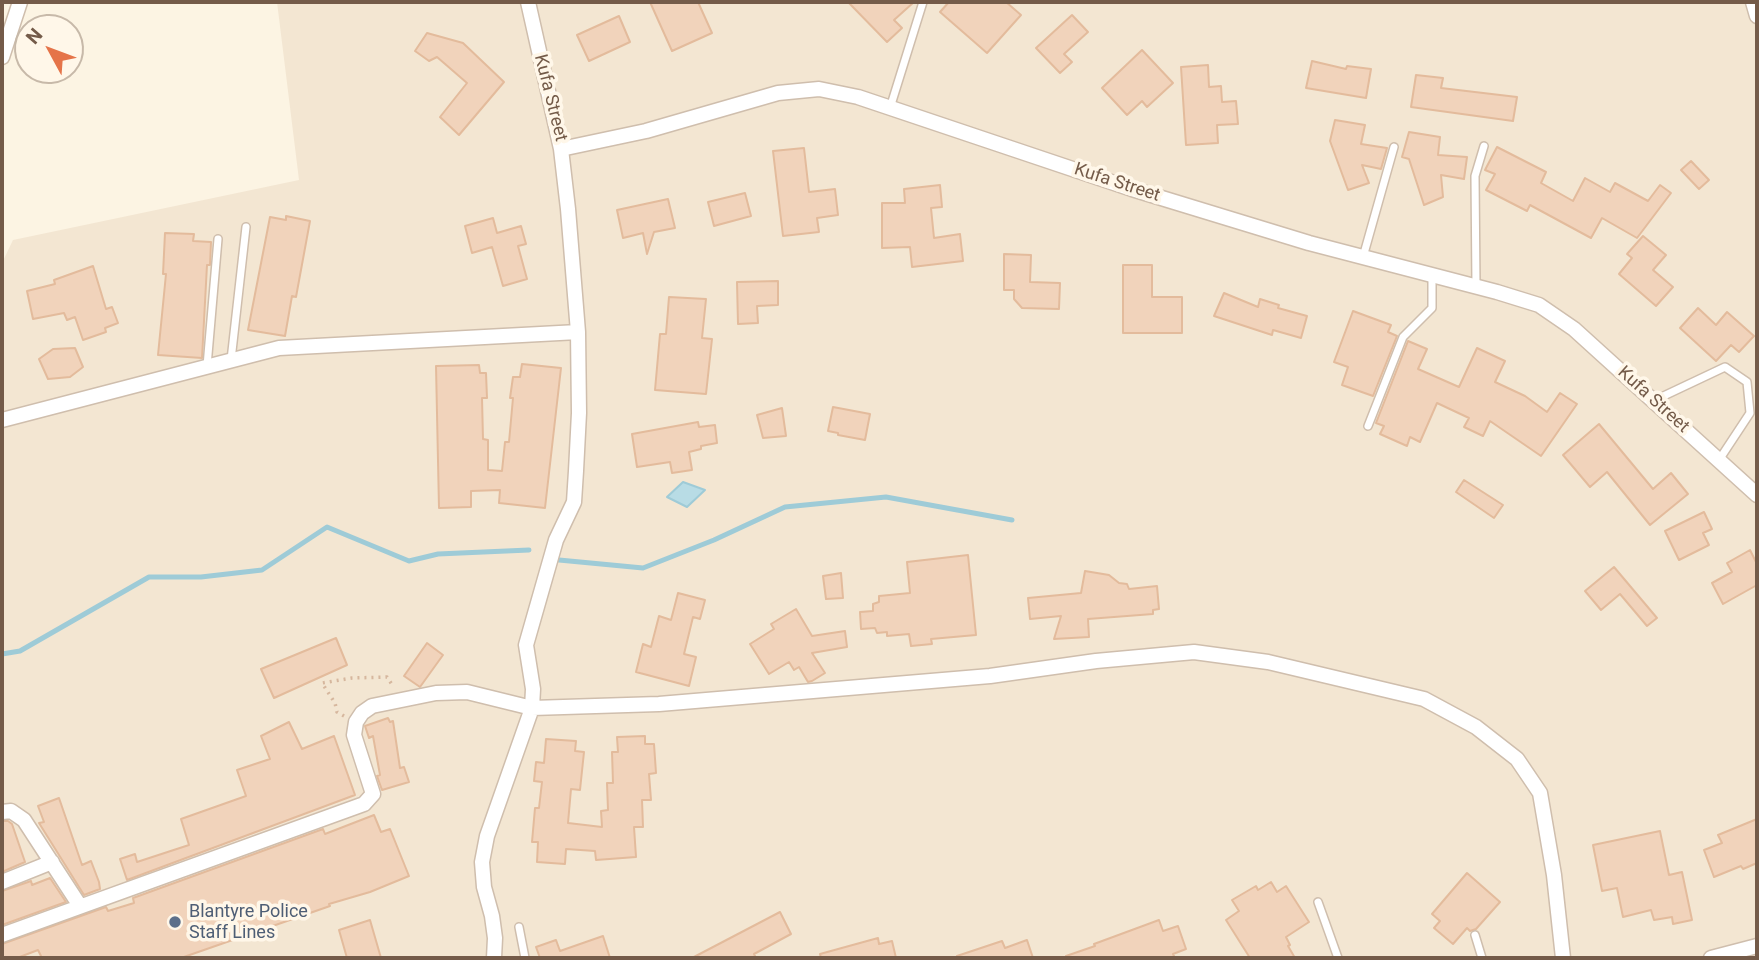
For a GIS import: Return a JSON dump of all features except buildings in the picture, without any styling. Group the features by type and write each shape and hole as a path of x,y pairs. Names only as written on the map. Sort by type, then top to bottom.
{"street":[{"path":"2,57 20,2"},
{"name":"Kufa Street","path":"528,2 561,149 646,131 778,93 819,89 858,97 1132,189 1309,243 1539,306 1574,329 1757,495"},
{"path":"1753,2 1757,16"},
{"path":"494,958 494,927 484,887 482,862 487,836 532,708 533,689 526,645 556,540 574,502 579,413 578,332 561,149"},
{"path":"2,420 279,348 578,332"},
{"path":"2,935 364,804 373,794 354,735 356,722 362,713 372,706 436,693 467,692 532,708 735,698 990,676 1096,661 1194,652 1268,662 1424,698 1476,727 1517,759 1540,793 1554,875 1563,958"},
{"path":"2,812 11,811 24,820 80,906"},
{"path":"2,882 52,862"},
{"path":"1710,958 1757,946"}],"lane":[{"path":"890,108 923,2"},
{"path":"1476,287 1475,176 1484,146"},
{"path":"1363,257 1394,147"},
{"path":"231,360 246,227"},
{"path":"207,366 218,239"},
{"path":"1368,426 1402,337 1432,308 1432,275"},
{"path":"1653,401 1725,367 1747,382 1750,413 1719,461"},
{"path":"1318,902 1338,958"},
{"path":"519,928 526,958"},
{"path":"1475,935 1482,958"}],"path":[{"path":"356,722 337,712 335,703 322,682 387,677 401,700"}],"shaded area":[{"path":"277,2 1757,2 1757,958 2,958 2,263 13,240 299,180"}],"water":[{"path":"683,482 705,490 687,507 667,497"}],"waterway":[{"path":"559,560 643,568 714,540 785,507 886,497 1012,520"},
{"path":"2,654 20,651 149,577 201,577 262,570 327,527 409,561 438,554 529,550"}],"place":[{"name":"Blantyre Police Staff Lines","path":"175,922"}]}
